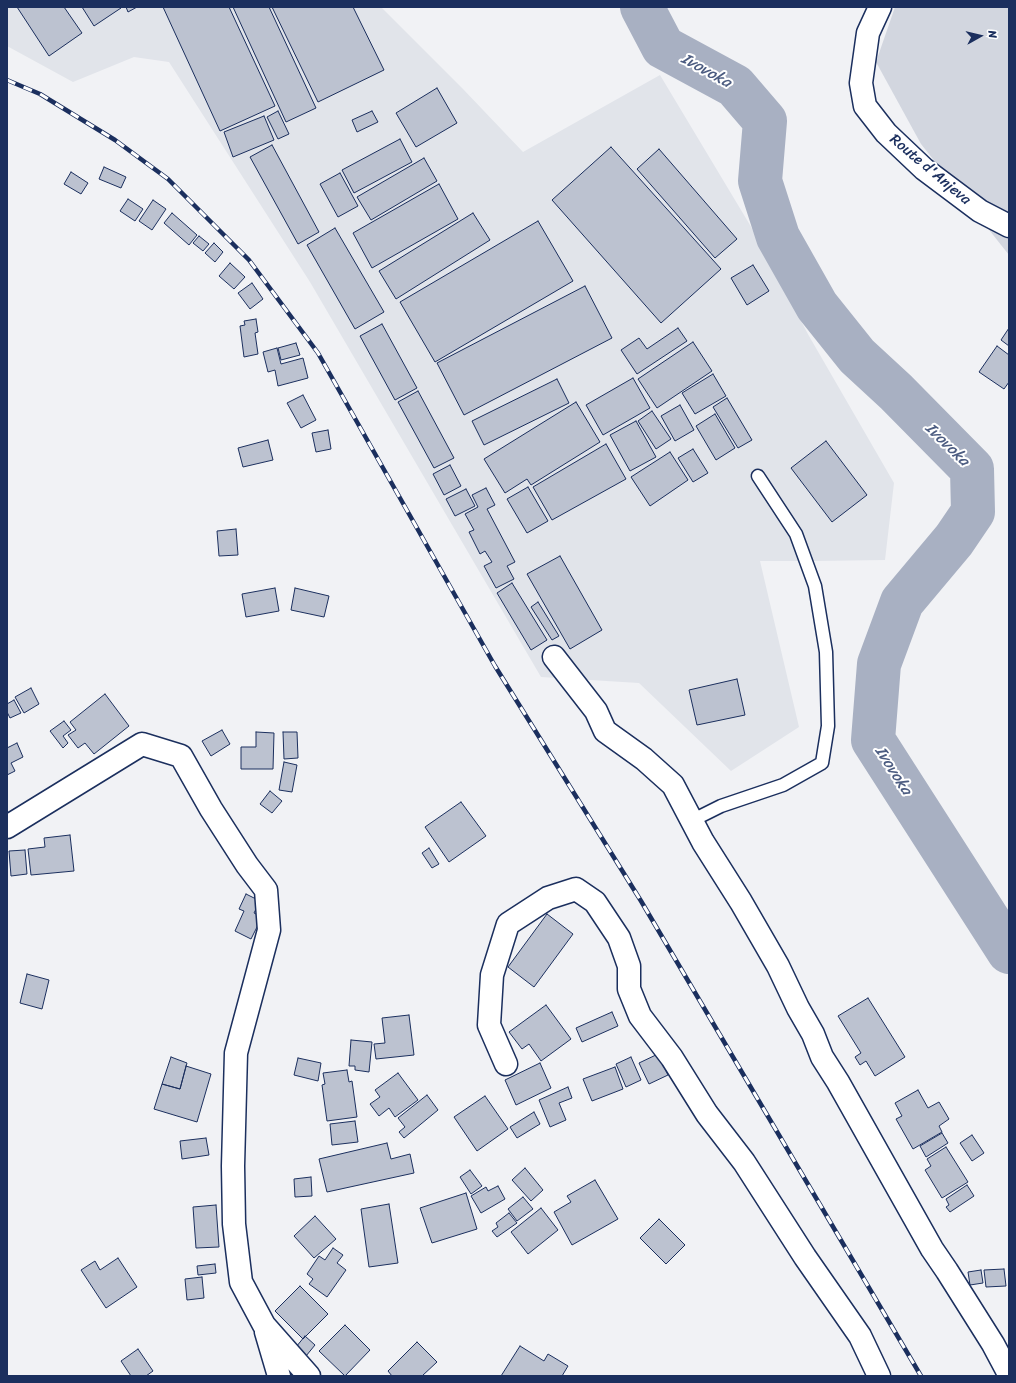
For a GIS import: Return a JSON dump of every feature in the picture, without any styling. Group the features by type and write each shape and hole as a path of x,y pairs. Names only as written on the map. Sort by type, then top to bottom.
{"street":[{"name":"Route d'Anjeva","path":"880,7 868,33 861,83 865,106 886,133 924,169 980,210 1009,226"},
{"path":"554,657 596,711 605,731 644,759 673,785 703,842 742,902 778,966 798,1008 813,1034 822,1057 838,1082 932,1249 948,1271 993,1344 1009,1374"},
{"path":"7,827 142,744 181,756 211,809 266,890 269,930 236,1053 233,1166 234,1224 241,1282 264,1325 279,1376"},
{"path":"506,1064 490,1025 492,976 508,924 548,898 576,889 595,902 619,938 629,966 629,989 640,1016 672,1058 707,1114 744,1162 805,1257 860,1336 879,1376"},
{"path":"264,1325 309,1376"}],"lane":[{"path":"691,821 721,806 783,785 822,763 828,726 826,652 815,586 796,534 758,476"}],"shaded area":[{"path":"7,7 381,7 463,89 523,152 660,75 750,225 809,336 894,483 885,560 760,561 799,727 731,771 639,683 541,677 310,282 169,62 134,57 73,82 7,46"},
{"path":"895,7 1009,7 1009,255 921,144 876,62"}],"building":[{"path":"17,7 64,7 82,33 49,56"},
{"path":"82,7 120,7 121,8 94,26"},
{"path":"126,7 137,7 128,12"},
{"path":"163,7 229,7 275,106 220,131"},
{"path":"233,7 269,7 316,108 286,122"},
{"path":"272,7 353,7 384,70 318,102"},
{"path":"437,88 457,123 416,147 396,113"},
{"path":"278,111 289,134 278,139 267,117"},
{"path":"372,111 378,122 357,132 352,120"},
{"path":"264,116 274,140 233,157 224,132"},
{"path":"400,139 412,162 354,193 342,170"},
{"path":"272,145 319,232 298,244 250,157"},
{"path":"611,147 721,269 661,323 552,200"},
{"path":"659,149 737,239 715,258 637,169"},
{"path":"424,158 437,181 371,220 357,197"},
{"path":"104,167 126,177 121,188 99,179"},
{"path":"71,172 88,183 81,194 64,184"},
{"path":"340,173 358,206 338,217 320,184"},
{"path":"439,184 458,219 372,268 353,233"},
{"path":"128,199 143,209 135,221 120,211"},
{"path":"153,200 166,209 152,230 139,221"},
{"path":"172,213 197,235 189,245 164,223"},
{"path":"473,213 490,240 396,299 379,271"},
{"path":"538,221 573,281 435,362 400,302"},
{"path":"335,228 384,312 355,329 307,245"},
{"path":"199,236 209,244 203,251 193,243"},
{"path":"214,243 223,252 215,262 205,253"},
{"path":"230,263 245,277 234,289 219,276"},
{"path":"753,265 769,291 747,305 731,278"},
{"path":"252,283 263,299 250,309 238,293"},
{"path":"585,286 612,338 464,415 437,363"},
{"path":"256,319 258,332 255,333 258,354 244,357 240,326 245,325 244,321"},
{"path":"382,324 417,388 395,400 360,336"},
{"path":"678,328 687,341 637,374 621,350 639,338 647,349"},
{"path":"1009,328 1009,346 1001,340"},
{"path":"693,342 712,371 657,408 638,379"},
{"path":"296,343 300,355 281,360 278,348"},
{"path":"997,346 1009,355 1009,382 1004,389 979,372"},
{"path":"277,348 281,364 303,358 308,378 278,386 275,370 268,372 263,352"},
{"path":"713,374 726,396 695,414 682,393"},
{"path":"633,378 650,408 603,435 586,405"},
{"path":"557,379 569,403 484,445 472,421"},
{"path":"418,391 454,458 434,468 398,402"},
{"path":"303,395 316,420 301,428 287,403"},
{"path":"727,398 752,440 738,448 713,407"},
{"path":"576,402 600,442 531,485 527,479 505,493 484,459"},
{"path":"680,405 694,430 675,441 661,416"},
{"path":"652,411 671,439 656,449 638,421"},
{"path":"715,414 735,448 716,460 696,426"},
{"path":"636,421 656,457 630,471 610,435"},
{"path":"328,430 331,449 316,452 312,433"},
{"path":"268,440 273,460 243,467 238,448"},
{"path":"826,441 867,495 832,522 791,468"},
{"path":"606,444 626,479 552,520 533,487"},
{"path":"693,449 708,473 693,482 678,458"},
{"path":"670,452 688,480 650,506 631,477"},
{"path":"450,465 461,486 444,495 433,474"},
{"path":"528,487 548,521 527,533 507,499"},
{"path":"486,488 495,505 487,509 515,562 507,566 514,579 496,588 484,566 492,562 485,551 480,554 469,532 474,530 465,514 478,507 472,495"},
{"path":"466,489 475,506 455,516 446,499"},
{"path":"236,529 238,555 219,556 217,531"},
{"path":"560,556 602,630 570,649 527,574"},
{"path":"512,583 547,640 531,650 497,593"},
{"path":"275,588 279,611 246,617 242,594"},
{"path":"295,588 329,596 324,617 291,610"},
{"path":"538,602 559,636 552,640 531,607"},
{"path":"737,679 745,715 697,725 689,690"},
{"path":"31,688 39,704 24,713 15,697"},
{"path":"105,694 129,726 94,754 85,743 78,748 68,735 76,730 70,722"},
{"path":"14,700 21,713 10,718 7,712 7,704"},
{"path":"64,721 71,730 63,736 68,743 63,748 50,731"},
{"path":"222,730 230,744 211,756 202,741"},
{"path":"256,732 274,733 273,769 241,769 241,747 256,747"},
{"path":"283,732 297,732 298,758 284,759"},
{"path":"17,743 23,757 11,763 15,771 7,775 7,748"},
{"path":"284,762 297,765 292,792 279,790"},
{"path":"270,791 282,801 272,813 260,804"},
{"path":"461,802 486,836 449,862 425,827"},
{"path":"70,835 74,871 31,875 28,849 45,847 44,838"},
{"path":"429,848 439,864 432,868 422,853"},
{"path":"25,850 27,874 11,876 9,851"},
{"path":"246,894 260,901 254,913 262,917 251,939 235,931 244,911 239,909"},
{"path":"547,914 573,934 534,987 508,967"},
{"path":"27,974 49,980 42,1009 20,1003"},
{"path":"868,998 905,1057 875,1076 866,1061 860,1065 855,1057 861,1053 838,1016"},
{"path":"546,1005 571,1039 541,1061 529,1044 522,1049 509,1032"},
{"path":"612,1012 618,1026 582,1042 576,1028"},
{"path":"409,1015 414,1055 376,1059 374,1044 385,1043 382,1018"},
{"path":"351,1040 372,1042 369,1072 355,1070 355,1066 349,1066"},
{"path":"658,1054 668,1075 649,1084 639,1063"},
{"path":"171,1057 187,1063 180,1089 162,1084"},
{"path":"631,1057 641,1080 626,1087 616,1064"},
{"path":"298,1058 321,1063 318,1081 294,1075"},
{"path":"540,1063 551,1088 516,1105 505,1080"},
{"path":"186,1066 211,1074 197,1122 154,1109 162,1084 180,1089"},
{"path":"615,1067 623,1089 592,1101 583,1079"},
{"path":"347,1070 349,1082 352,1081 357,1117 327,1121 322,1085 325,1084 323,1073"},
{"path":"398,1073 418,1100 395,1117 389,1108 379,1116 370,1104 380,1097 375,1090"},
{"path":"568,1087 572,1098 559,1103 566,1120 550,1127 539,1100"},
{"path":"918,1090 928,1108 939,1102 949,1119 939,1126 942,1132 913,1149 896,1119 902,1116 895,1103"},
{"path":"427,1095 438,1110 404,1138 399,1132 405,1127 398,1118"},
{"path":"485,1096 508,1129 477,1151 454,1117"},
{"path":"534,1112 540,1124 517,1138 510,1127"},
{"path":"355,1121 358,1142 332,1145 330,1124"},
{"path":"942,1133 948,1143 926,1157 920,1146"},
{"path":"972,1135 984,1153 972,1161 960,1143"},
{"path":"206,1138 209,1155 182,1159 180,1141"},
{"path":"387,1143 391,1159 410,1154 414,1173 327,1192 319,1159"},
{"path":"946,1147 968,1182 942,1198 925,1170 931,1166 927,1159"},
{"path":"525,1168 543,1190 531,1201 512,1180"},
{"path":"470,1170 482,1186 471,1194 460,1177"},
{"path":"311,1177 312,1196 295,1197 294,1179"},
{"path":"595,1180 618,1219 572,1245 554,1212 571,1202 567,1196"},
{"path":"967,1185 974,1196 950,1212 946,1207 949,1205 946,1199"},
{"path":"498,1186 505,1199 481,1213 471,1196 486,1187 488,1191"},
{"path":"466,1193 477,1229 432,1243 420,1208"},
{"path":"523,1197 533,1209 517,1221 508,1209"},
{"path":"389,1204 398,1263 369,1267 361,1209"},
{"path":"216,1205 219,1247 196,1248 193,1207"},
{"path":"541,1208 558,1230 528,1254 511,1232"},
{"path":"509,1213 517,1223 497,1237 492,1231 498,1227 496,1223"},
{"path":"315,1216 336,1239 314,1258 294,1236"},
{"path":"659,1219 685,1245 666,1264 640,1238"},
{"path":"333,1248 343,1255 337,1263 346,1270 327,1297 309,1284 313,1279 307,1274 319,1256 325,1260"},
{"path":"118,1258 137,1287 106,1308 81,1270 95,1261 100,1270"},
{"path":"215,1264 216,1273 198,1275 197,1266"},
{"path":"1004,1269 1006,1286 986,1287 984,1270"},
{"path":"981,1270 983,1283 970,1285 968,1272"},
{"path":"202,1277 204,1298 187,1300 185,1279"},
{"path":"300,1286 328,1314 303,1339 275,1311"},
{"path":"345,1325 370,1350 345,1376 319,1351"},
{"path":"305,1336 315,1345 306,1356 296,1347"},
{"path":"417,1342 437,1362 422,1376 392,1376 388,1371"},
{"path":"520,1346 544,1361 548,1354 568,1366 562,1376 501,1376"},
{"path":"138,1349 153,1371 146,1376 131,1376 121,1361"}],"waterway":[{"name":"Ivovoka","path":"642,7 663,47 735,86 765,121 760,181 778,237 817,306 857,356 896,392 972,469 973,512 954,540 902,602 879,664 873,740 1009,952"}],"railway":[{"path":"7,80 40,94 115,140 168,179 249,260 318,353 495,666 641,901 921,1376"}]}
